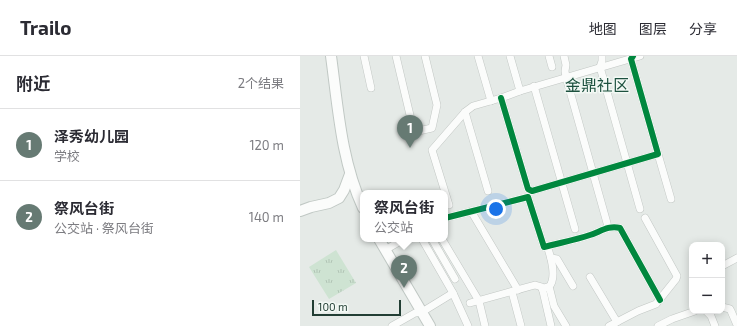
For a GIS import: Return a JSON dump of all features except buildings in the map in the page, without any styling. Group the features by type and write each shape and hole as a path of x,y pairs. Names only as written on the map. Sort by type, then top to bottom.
{"main road":[{"path":"331,56 342,139 350,174 360,200"},
{"path":"300,211 329,203 338,198 344,190 350,174"},
{"path":"380,242 430,326"}],"street":[{"path":"364,56 371,88"},
{"path":"396,56 414,132 432,128 437,104 425,56"},
{"path":"478,56 491,101"},
{"path":"510,56 520,91"},
{"path":"549,56 552,67"},
{"path":"564,56 566,77 607,223"},
{"path":"602,56 600,67 640,209"},
{"path":"444,190 432,150 472,106 501,98 534,86 632,57 640,56"},
{"path":"632,57 671,199"},
{"path":"534,86 575,229"},
{"path":"501,98 528,189 532,191 658,154"},
{"path":"465,112 488,191"},
{"path":"448,217 528,197 544,247 590,235 610,227 620,228 660,300"},
{"path":"471,211 515,291 521,326"},
{"path":"609,326 638,311 654,305 660,300 677,276 645,218"},
{"path":"385,250 399,242"},
{"path":"424,242 453,293 468,326"},
{"path":"434,242 455,279"},
{"path":"444,242 479,301 485,326"},
{"path":"545,288 552,283 553,267 547,246"},
{"path":"551,258 557,259 573,286"},
{"path":"725,264 737,258"},
{"path":"590,278 617,322"},
{"path":"470,303 535,285 550,290 554,306 566,326"},
{"path":"545,288 551,326"},
{"path":"392,326 415,313 422,312 453,293"},
{"path":"725,308 730,309 737,324"},
{"path":"658,326 673,323 689,314"},
{"path":"709,314 715,326"}],"green space":[{"path":"336,250 356,283 329,299 309,267"}],"cycle path":[{"path":"501,98 528,189 532,191 658,154 631,59 633,56"},
{"path":"448,217 528,197 544,247 584,237 608,228 620,228 660,300"}],"place":[{"name":"泽秀幼儿园","path":"410,148"},
{"name":"祭风台街","path":"404,288"}],"district":[{"name":"金鼎社区","path":"597,85"}]}
